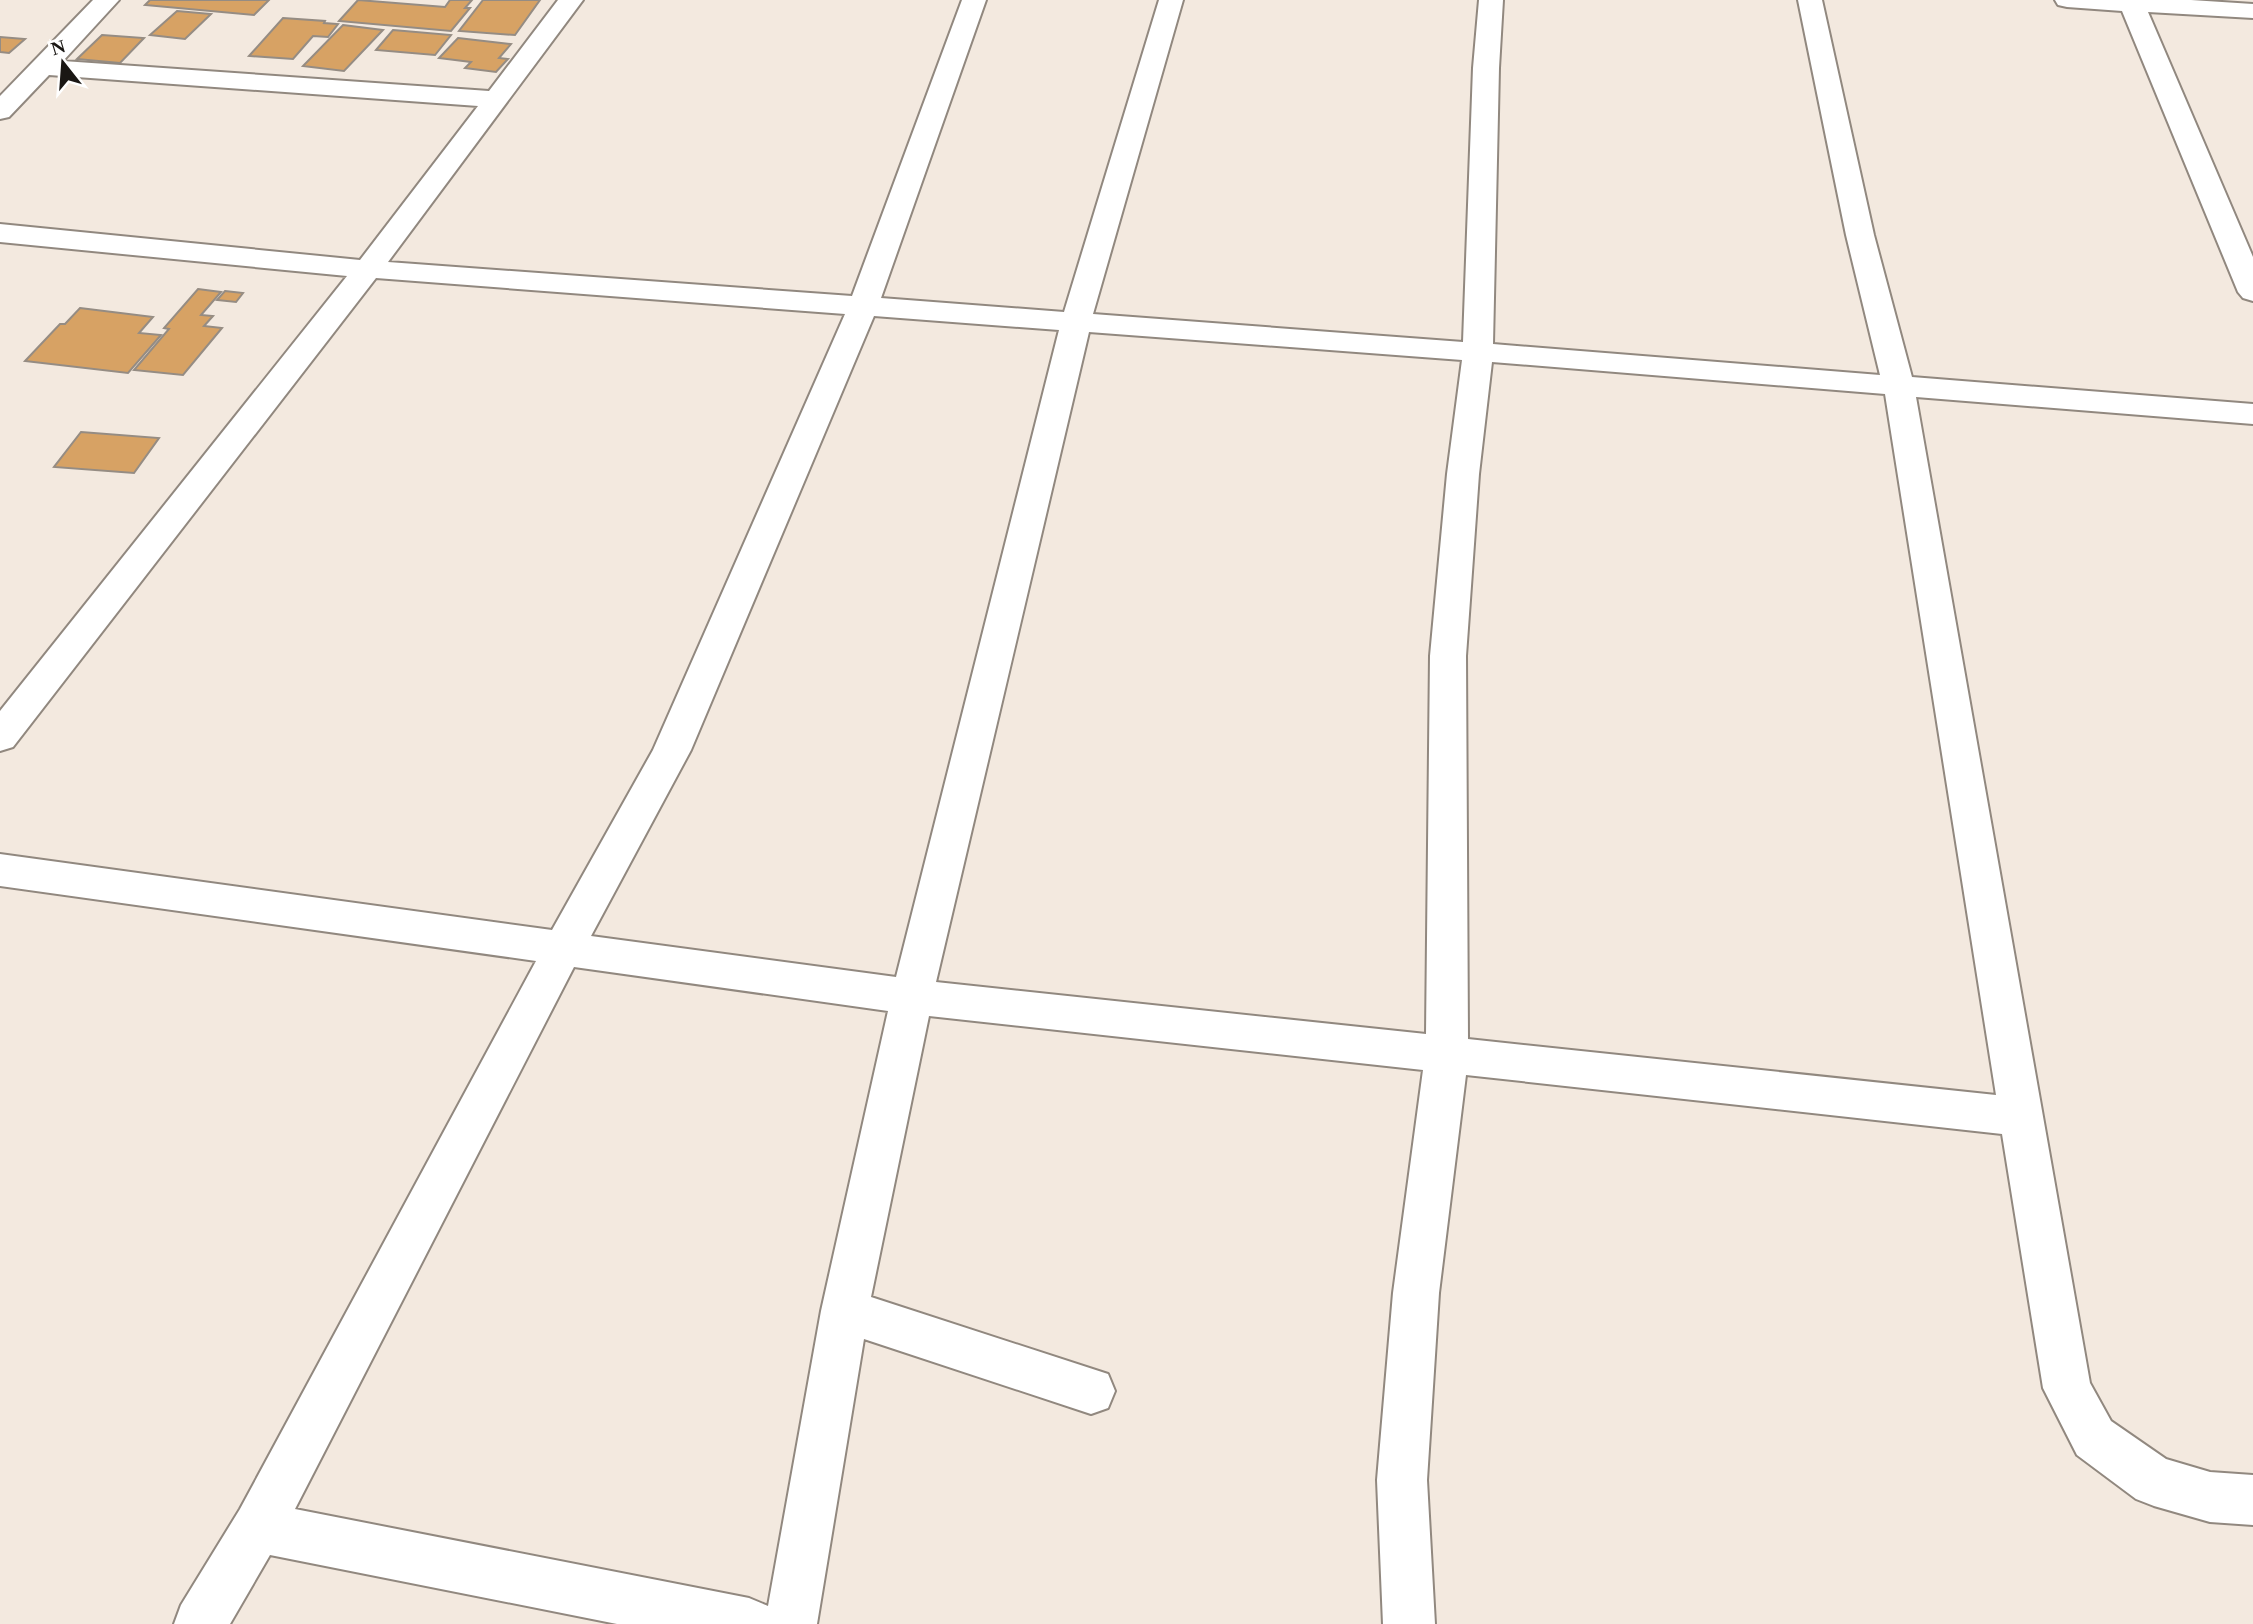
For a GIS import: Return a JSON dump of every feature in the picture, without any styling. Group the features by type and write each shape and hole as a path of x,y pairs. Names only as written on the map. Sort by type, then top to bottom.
{"street":[{"path":"0,111 107,0"},
{"path":"0,737 368,269 571,0"},
{"path":"200,1624 258,1527 564,947 672,750 864,305 974,0"},
{"path":"791,1624 845,1311 912,997 1076,322 1171,0"},
{"path":"1409,1624 1402,1480 1416,1293 1447,1055 1448,656 1462,474 1478,352 1486,68 1491,0"},
{"path":"1810,0 1860,235 1899,387 2067,1388 2094,1438 2154,1481 2210,1497 2253,1500"},
{"path":"2067,0 2253,11"},
{"path":"2130,2 2145,30 2253,292"},
{"path":"42,67 494,99"},
{"path":"0,233 368,269 1478,352 2253,414"},
{"path":"0,870 912,997 2022,1117"},
{"path":"845,1311 1091,1391"},
{"path":"258,1527 749,1624"}],"building":[{"path":"150,0 269,0 254,15 145,5"},
{"path":"358,0 445,7 450,0 472,0 465,8 470,8 451,31 339,21"},
{"path":"483,0 540,0 515,35 459,31"},
{"path":"177,11 211,14 185,39 150,35"},
{"path":"283,18 338,24 328,37 313,36 293,59 249,56"},
{"path":"343,25 383,30 344,71 303,66"},
{"path":"393,30 451,35 435,55 376,50"},
{"path":"102,35 144,38 120,63 77,59"},
{"path":"0,37 25,39 9,53 0,52"},
{"path":"458,38 511,44 499,58 508,59 496,72 465,68 471,62 439,58"},
{"path":"198,289 221,292 201,315 213,316 204,326 222,328 183,375 134,370 169,329 164,328"},
{"path":"225,291 243,293 236,302 217,300"},
{"path":"80,308 153,317 139,333 161,335 128,373 25,361 60,324 65,324"},
{"path":"81,432 159,438 134,473 54,467"}]}
